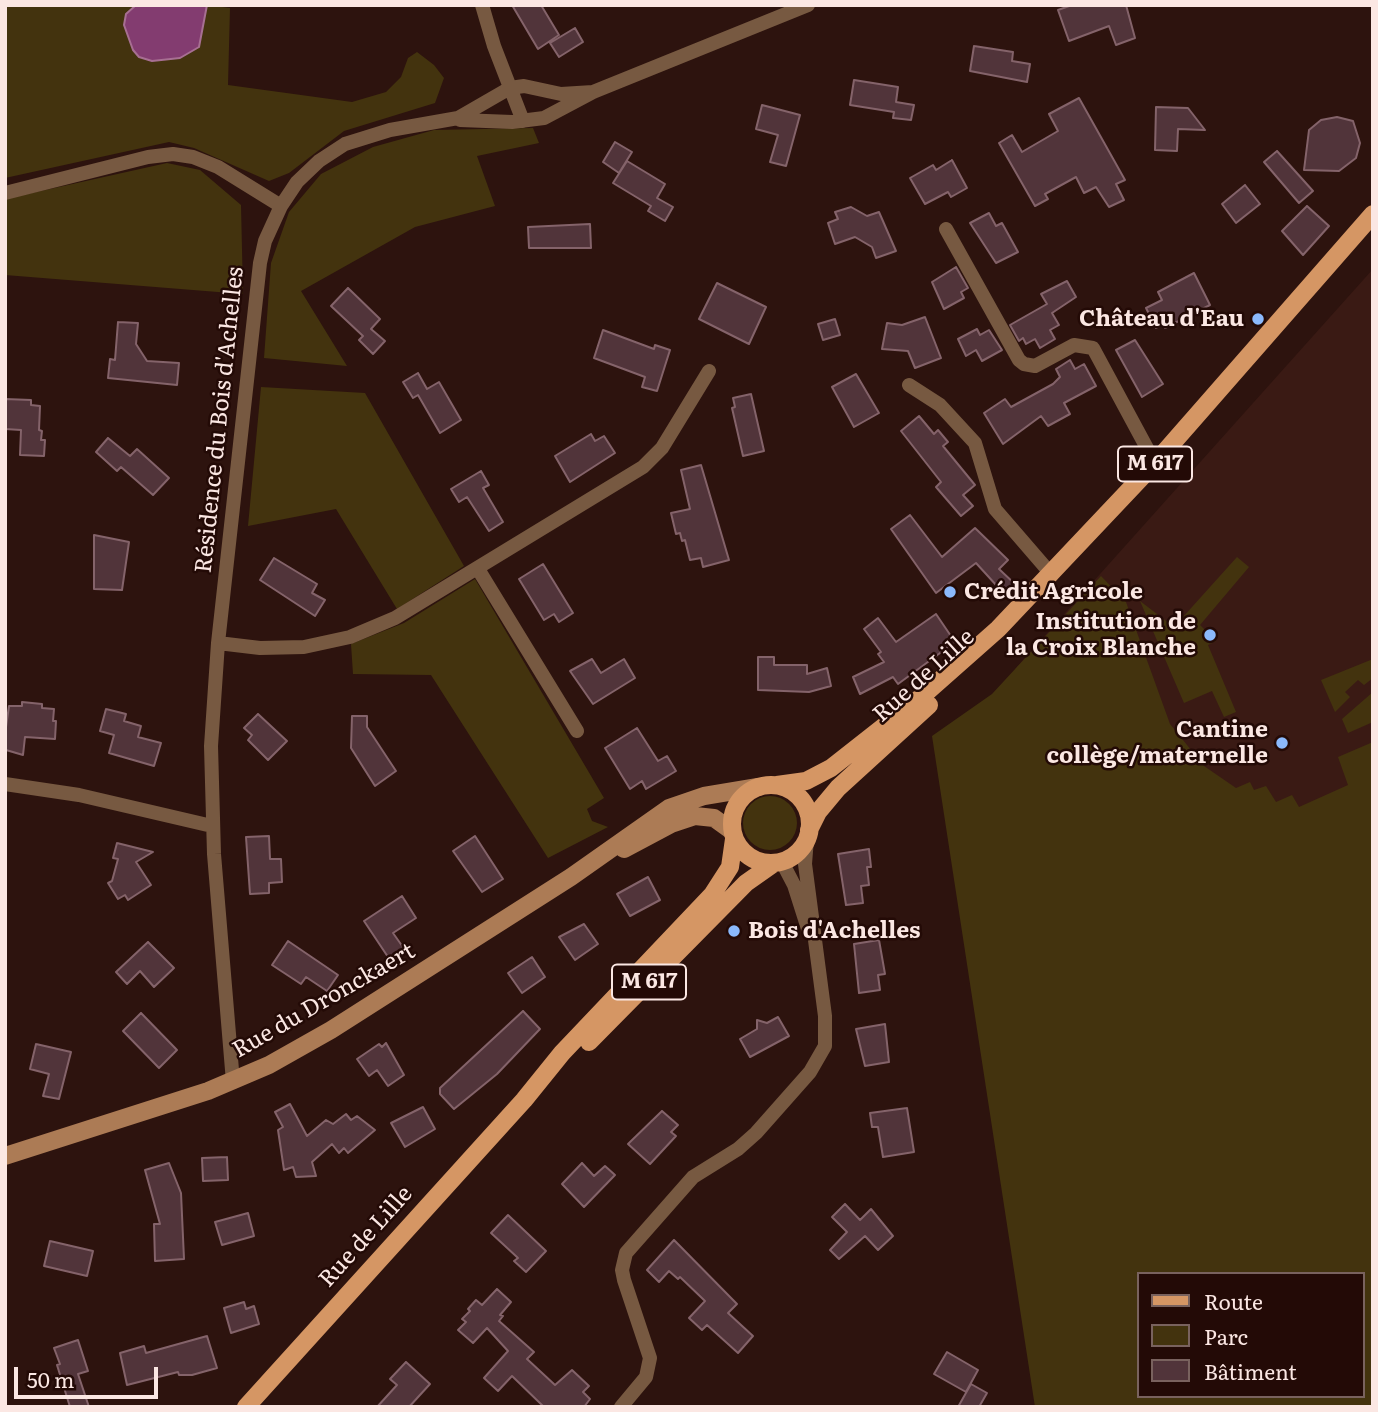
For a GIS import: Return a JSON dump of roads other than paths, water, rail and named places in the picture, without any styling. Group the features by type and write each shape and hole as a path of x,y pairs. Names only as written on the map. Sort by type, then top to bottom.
{"main road":[{"name":"M 617","path":"1052,575 1155,463 1373,214"},
{"name":"Rue de Lille","path":"808,835 818,812 838,788 1057,585 1201,427 1245,373 1373,230"},
{"name":"Rue de Lille","path":"777,786 806,781 825,772 920,698 980,646 1052,575"},
{"path":"777,786 790,790 803,803 809,816 808,835 797,853 777,863 748,856 733,835 737,804 746,794 758,787 777,786"},
{"name":"Rue du Dronckaert","path":"5,1156 233,1082 302,1048 571,877 669,808 704,796 758,787"},
{"name":"Rue du Dronckaert","path":"571,877 683,819 709,816 733,835"},
{"name":"Rue de Lille","path":"246,1407 524,1100 562,1054 712,895 730,866 733,835"},
{"name":"Rue de Lille","path":"524,1100 596,1035 752,877 777,863"}],"street":[{"path":"482,5 523,121"},
{"name":"Résidence du Bois d'Achelles","path":"233,1082 212,826 211,746 218,643 260,263 265,241 281,206 307,170 345,144 390,130 452,120 523,121 544,118 593,92 808,5"},
{"name":"Résidence du Bois d'Achelles","path":"452,120 468,114 510,88 524,86 561,93 593,92"},
{"path":"5,193 148,157 173,154 193,157 218,167 281,206"},
{"path":"946,229 1019,360 1035,366 1074,345 1093,348 1155,463"},
{"path":"218,643 275,649 318,645 350,637 395,618 643,467 662,449 709,371"},
{"path":"909,385 940,405 975,443 995,509 1052,575"},
{"path":"478,569 577,731"},
{"path":"5,784 79,795 212,826"},
{"path":"621,1407 646,1377 650,1358 624,1280 625,1253 692,1177 749,1140 818,1062 825,1046 827,1031 805,864 808,835"},
{"path":"777,863 800,902 819,967"}],"place":[{"name":"Château d'Eau","path":"1258,319"},
{"name":"Crédit Agricole","path":"950,592"},
{"name":"Institution de la Croix Blanche","path":"1210,635"},
{"name":"Cantine collège/maternelle","path":"1282,743"},
{"name":"Bois d'Achelles","path":"734,931"}]}
